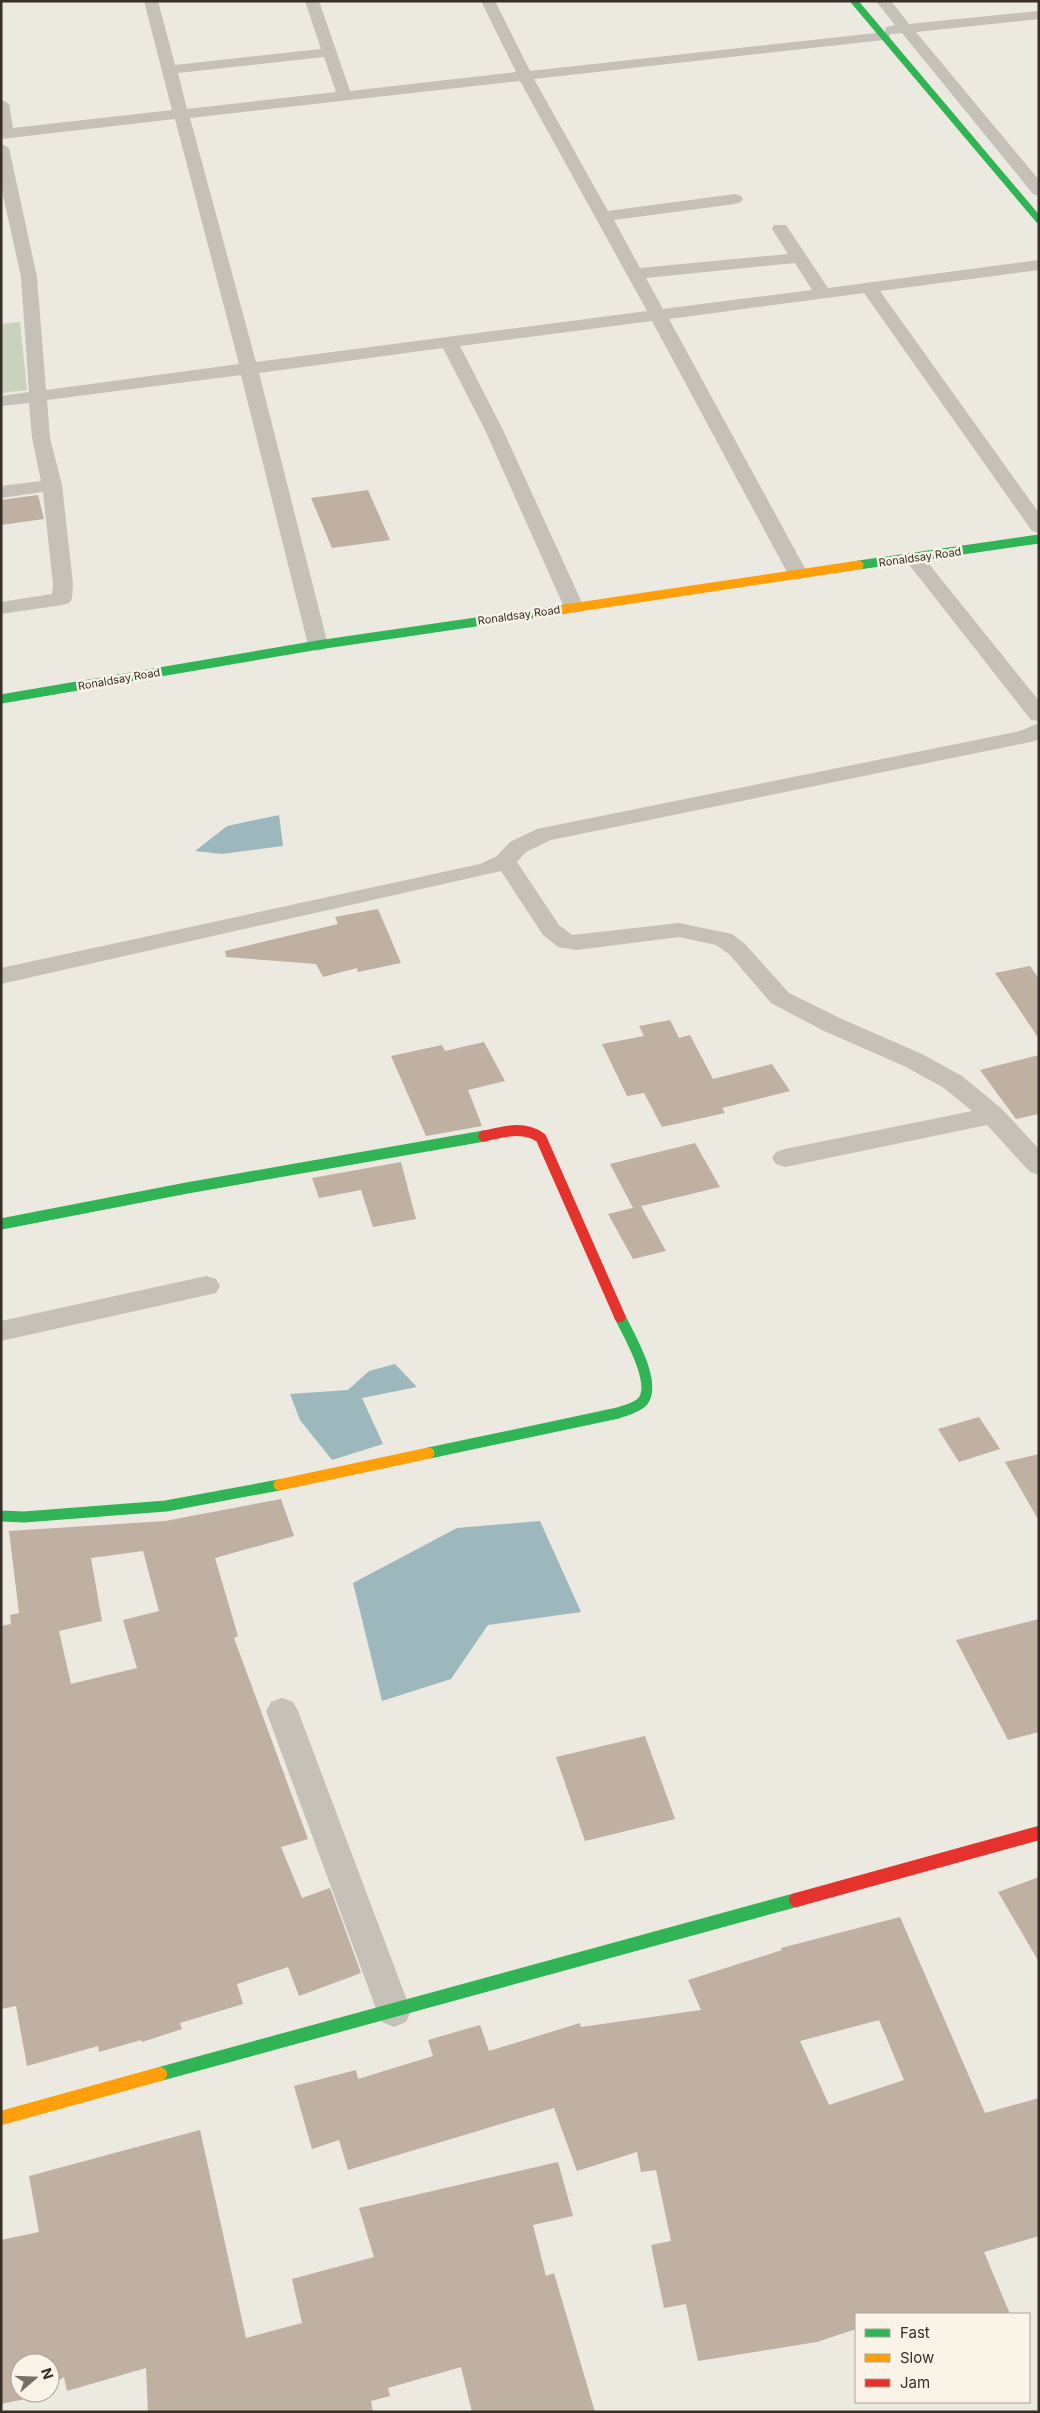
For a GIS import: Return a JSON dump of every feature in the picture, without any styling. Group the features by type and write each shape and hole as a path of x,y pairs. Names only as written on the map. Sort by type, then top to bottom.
{"street":[{"path":"151,1 250,368 318,645"},
{"path":"312,1 344,94"},
{"path":"488,1 525,76 658,315 798,574"},
{"path":"854,1 1039,220"},
{"path":"883,1 1039,191"},
{"path":"3,138 180,113 525,76 882,33 906,28 1039,15"},
{"path":"169,70 330,52"},
{"path":"1,104 3,138 29,277 41,438 52,485 63,570 62,599 1,608"},
{"path":"602,217 735,199"},
{"path":"780,229 823,293"},
{"path":"634,274 799,258"},
{"path":"1,401 1039,265"},
{"path":"868,287 1039,527"},
{"path":"449,342 494,430 574,607"},
{"path":"1,492 52,485"},
{"name":"Ronaldsay Road","path":"1,699 318,645 1039,539"},
{"path":"914,558 1039,715"},
{"path":"1,976 488,870 505,861 518,847 544,834 1027,736 1039,728"},
{"path":"505,861 558,938 577,943 679,930 724,940 737,949 780,998 833,1025 913,1060 952,1082 993,1115 1039,1166"},
{"path":"786,1158 993,1115"},
{"path":"1,1224 187,1188 515,1131 535,1132 544,1142 552,1160 647,1380 648,1391 646,1399 638,1406 618,1413 271,1487 166,1506 24,1517 1,1516"},
{"path":"1,1331 206,1286"},
{"path":"282,1711 394,2011"},
{"path":"1,2118 1039,1832"}],"green space":[{"path":"20,322 27,390 1,393 1,324"}],"water":[{"path":"279,815 283,846 222,854 195,851 227,826"},
{"path":"395,1364 417,1387 362,1398 383,1444 332,1460 300,1420 290,1394 348,1390 369,1371"},
{"path":"540,1521 581,1612 488,1625 451,1679 382,1701 353,1583 457,1528"}],"building":[{"path":"368,490 390,540 332,548 311,498"},
{"path":"38,495 44,519 1,525 1,500"},
{"path":"378,909 401,963 358,972 357,968 323,977 316,964 226,957 225,951 338,924 335,917"},
{"path":"1030,966 1039,979 1039,1039 995,973"},
{"path":"670,1020 679,1038 690,1035 713,1079 772,1064 790,1091 722,1108 725,1113 662,1127 644,1093 627,1096 602,1044 644,1036 639,1026"},
{"path":"484,1042 505,1081 468,1090 482,1126 426,1136 391,1056 442,1045 445,1051"},
{"path":"1039,1055 1039,1114 1016,1119 980,1070"},
{"path":"695,1143 720,1187 633,1208 610,1164"},
{"path":"401,1162 416,1219 373,1227 361,1190 319,1198 312,1178"},
{"path":"641,1206 666,1251 633,1259 608,1214"},
{"path":"979,1417 1000,1449 959,1462 938,1429"},
{"path":"1039,1454 1039,1521 1005,1462"},
{"path":"281,1499 294,1536 215,1558 238,1636 234,1638 308,1839 281,1847 302,1898 330,1888 361,1973 299,1996 288,1967 237,1984 243,2004 180,2023 182,2029 142,2042 141,2040 99,2052 98,2046 27,2066 16,2006 1,2009 1,1626 11,1624 10,1615 19,1613 9,1531 165,1521","holes":["143,1551 159,1611 123,1620 137,1668 71,1684 59,1631 102,1621 91,1558"]},
{"path":"1039,1619 1039,1732 1008,1740 956,1640"},
{"path":"645,1736 675,1819 585,1841 556,1757"},
{"path":"1039,1877 1039,1962 998,1892"},
{"path":"900,1917 985,2113 1039,2098 1039,2236 984,2252 1010,2313 855,2313 855,2329 817,2342 698,2361 686,2304 664,2308 651,2245 671,2241 656,2170 641,2172 637,2152 577,2171 554,2108 348,2170 339,2140 312,2149 294,2086 356,2070 358,2079 433,2056 428,2040 480,2025 489,2051 580,2023 581,2027 701,2010 688,1980 782,1950 781,1948","holes":["879,2020 904,2080 829,2105 800,2041"]},
{"path":"200,2130 246,2338 302,2323 292,2279 374,2257 359,2208 558,2162 573,2216 533,2225 546,2276 554,2273 595,2412 472,2412 461,2367 388,2388 390,2396 371,2401 373,2412 148,2412 146,2368 67,2391 64,2377 60,2380 60,2353 10,2353 10,2402 1,2404 1,2240 39,2232 29,2176"}],"traffic: fast":[{"path":"854,1 1039,220"},
{"path":"859,565 1039,539"},
{"path":"1,699 318,645 565,609"},
{"path":"1,1224 187,1188 484,1136"},
{"path":"429,1453 618,1413 641,1403 646,1393 644,1372 620,1317"},
{"path":"1,1516 24,1517 166,1506 279,1485"},
{"path":"160,2074 796,1900"}],"traffic: slow":[{"path":"565,609 859,565"},
{"path":"279,1485 429,1453"},
{"path":"1,2118 160,2074"}],"traffic: jam":[{"path":"484,1136 521,1130 535,1133 541,1138 620,1317"},
{"path":"796,1900 1039,1833"}]}
